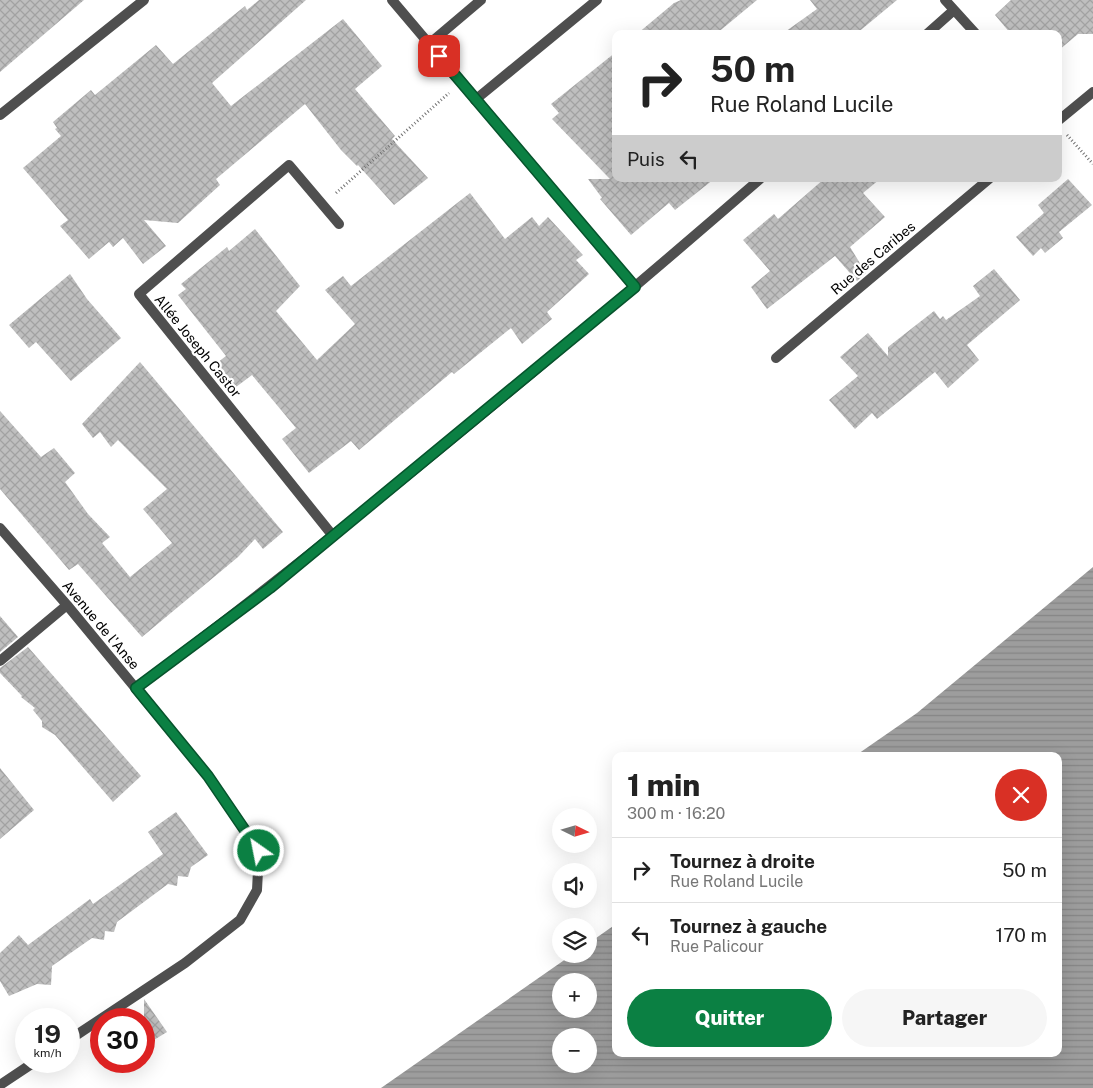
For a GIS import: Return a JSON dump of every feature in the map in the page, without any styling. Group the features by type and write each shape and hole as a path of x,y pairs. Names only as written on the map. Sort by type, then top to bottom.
{"street":[{"path":"0,115 144,0"},
{"path":"392,0 635,287"},
{"path":"429,44 481,0"},
{"path":"475,100 597,0"},
{"path":"945,0 972,30"},
{"path":"932,30 954,10"},
{"path":"1062,118 1093,92"},
{"name":"Allée Joseph Castor","path":"333,536 139,294 289,165 339,224"},
{"path":"136,688 270,588 635,287 757,182"},
{"name":"Rue des Caribes","path":"776,358 985,182"},
{"name":"Avenue de l'Anse","path":"0,528 67,605 208,776 259,851 257,890 240,920 185,963 80,1033"},
{"path":"0,661 67,605"},
{"path":"0,1085 18,1073"}],"path":[{"path":"323,205 460,82"},
{"path":"1064,132 1093,164"}],"shaded area":[{"path":"1093,567 1093,1088 381,1088 560,963 597,963 597,937 612,927 612,1057 1062,1057 1062,752 861,752 917,713"}],"building":[{"path":"0,0 84,0 0,72"},
{"path":"259,0 306,0 212,83 231,106 343,19 382,66 355,89 395,136 392,139 428,178 394,205 358,165 341,150 305,104 216,179 220,185 178,223 144,220 166,246 143,264 123,238 113,247 109,242 89,259 60,226 68,220 23,168 61,136 55,129 57,128 53,122 91,90 95,95 156,45 173,64 245,6 247,10"},
{"path":"681,0 757,0 721,30 642,30 674,3"},
{"path":"810,0 897,0 861,30 788,30 817,9"},
{"path":"1011,0 1093,0 1093,34 1078,34 1062,47 1062,30 1008,30 995,15"},
{"path":"612,55 612,182 710,182 675,210 669,203 631,235 600,199 602,198 588,179 610,179 552,119 559,113 551,104"},
{"path":"1068,179 1092,205 1059,232 1063,238 1045,253 1041,248 1033,256 1016,237 1044,213 1038,205"},
{"path":"821,182 876,182 863,193 885,217 850,247 866,273 857,281 835,256 767,309 751,287 770,271 743,240 774,214 778,219"},
{"path":"470,193 505,239 532,217 539,226 548,217 583,255 576,260 589,274 547,312 552,319 522,344 511,328 454,374 452,372 359,450 351,441 309,473 282,439 296,428 252,375 236,387 217,363 226,356 178,295 186,289 181,284 227,247 229,251 255,229 300,286 276,311 317,360 355,324 325,290 343,276 351,286"},
{"path":"994,269 1020,300 967,345 979,360 948,388 935,372 877,419 872,413 855,429 829,400 858,376 840,357 868,333 888,356 888,347 934,311 940,319 943,316 946,320 980,296 973,286"},
{"path":"70,274 87,299 121,338 71,381 36,342 29,348 9,325"},
{"path":"140,362 283,532 263,549 255,539 238,557 142,637 78,564 69,570 0,489 0,411 41,457 54,448 75,473 65,482 88,514 110,537 102,543 130,577 172,543 143,509 167,489 118,440 111,447 100,432 93,438 82,424"},
{"path":"0,616 18,637 0,652"},
{"path":"28,647 141,776 113,802 55,735 42,727 42,721 33,710 35,708 21,697 0,673 0,668"},
{"path":"0,768 34,810 0,839"},
{"path":"176,812 208,855 191,867 188,877 178,876 177,886 168,884 117,922 114,932 105,931 104,940 92,938 52,966 51,985 37,984 9,996 0,981 0,953 19,935 28,945 90,899 93,904 163,854 148,832"},
{"path":"144,999 150,1008 144,1008"},
{"path":"155,1015 167,1032 155,1039"}],"route":[{"path":"259,851 208,776 136,688 270,588 635,287 439,56"}]}
